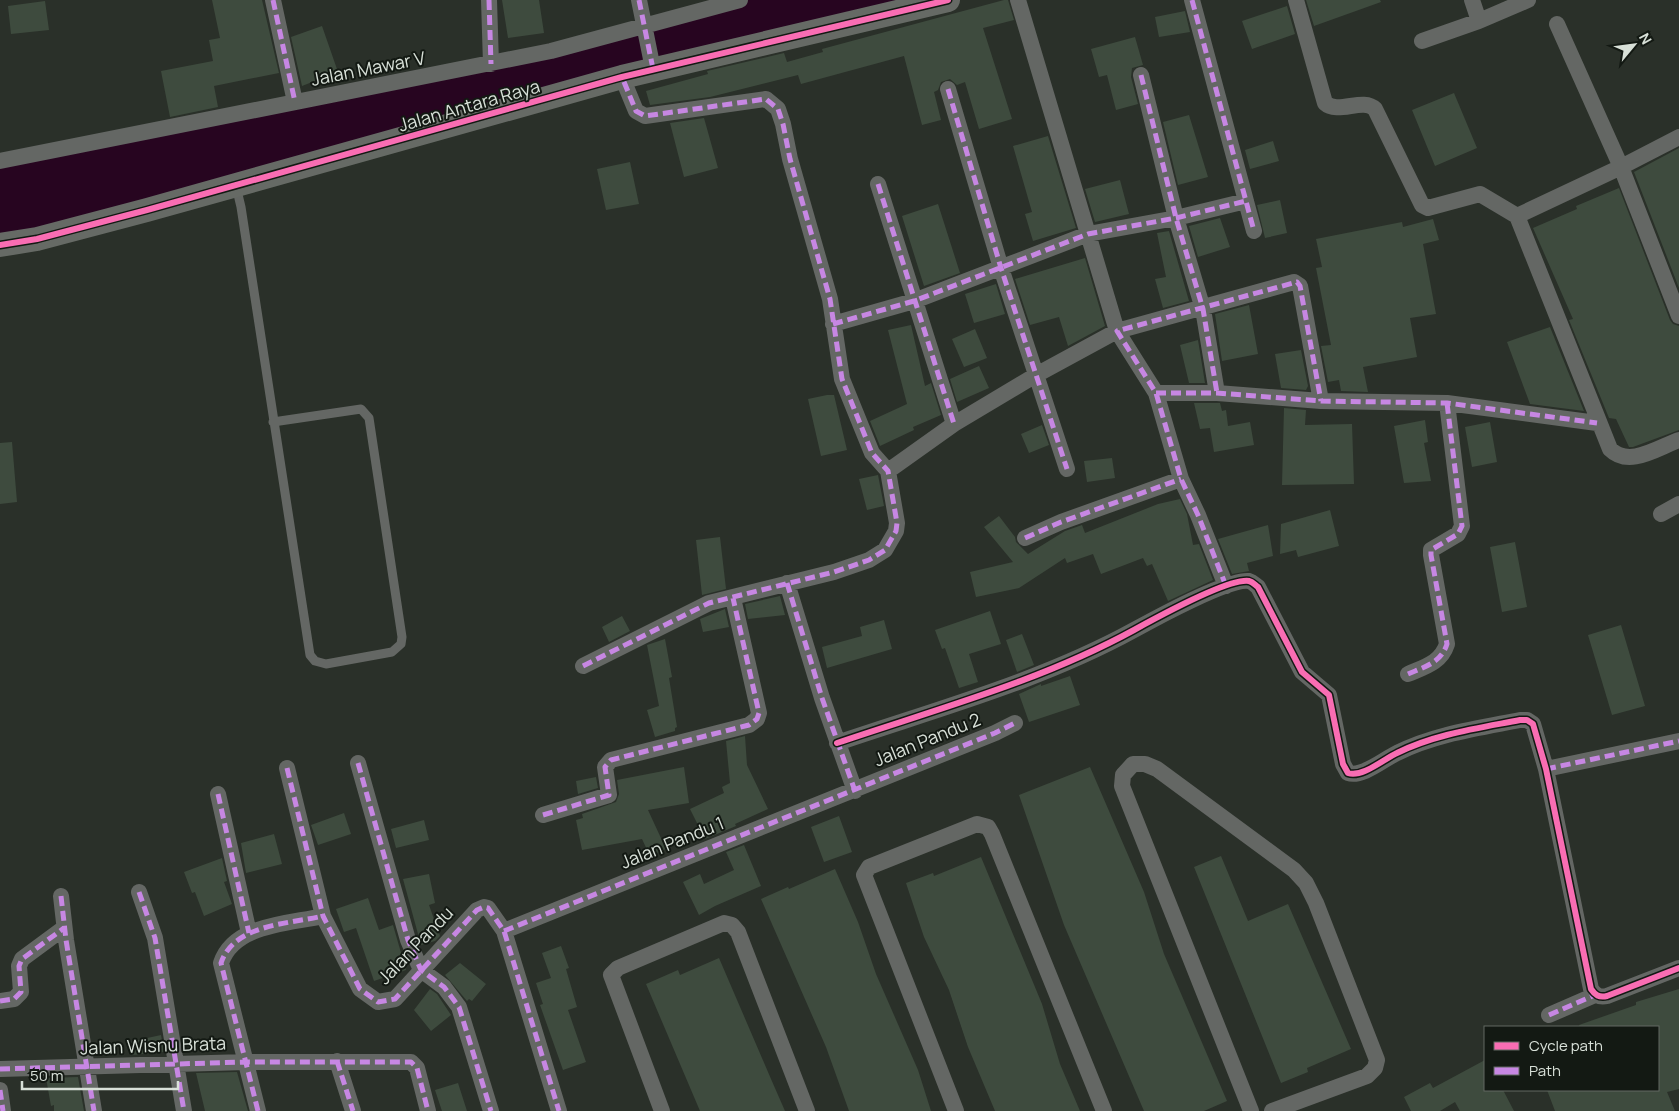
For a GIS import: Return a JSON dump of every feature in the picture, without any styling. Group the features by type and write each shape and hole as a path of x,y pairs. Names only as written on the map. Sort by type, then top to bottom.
{"street":[{"path":"272,0 295,102"},
{"path":"490,0 491,64"},
{"path":"639,0 651,61"},
{"name":"Jalan Mawar V","path":"0,161 551,51 740,0"},
{"name":"Jalan Antara Raya","path":"0,245 46,236 236,186 622,77 651,61 777,42 948,0"},
{"path":"1018,0 1117,331 1156,393 1181,479 1198,515 1226,586"},
{"path":"1192,0 1254,231"},
{"path":"1296,0 1325,103 1334,107 1368,105 1375,109 1422,205 1428,208 1480,194 1516,216 1597,422 1610,449 1621,458 1630,459 1679,440"},
{"path":"1472,0 1480,20"},
{"path":"1422,41 1528,0"},
{"path":"1557,24 1621,167 1679,316"},
{"path":"1141,75 1176,218 1203,309 1217,393"},
{"path":"583,666 700,607 834,572 869,560 885,550 893,539 896,523 888,471 872,453 842,378 830,299 790,160 778,109 766,99 645,116 636,111 622,77"},
{"path":"948,89 1001,268 1067,469"},
{"path":"1516,216 1621,167 1679,137"},
{"path":"878,184 954,424"},
{"path":"833,324 914,301 1088,234 1176,218 1246,201"},
{"path":"888,471 954,424 1036,375 1117,331 1203,309 1294,282 1299,284 1321,401"},
{"path":"1156,393 1217,393 1321,401 1447,403 1597,422"},
{"path":"1408,674 1438,660 1444,654 1447,644 1431,550 1458,534 1462,526 1447,403"},
{"path":"1025,538 1061,522 1181,479"},
{"path":"1661,514 1679,504"},
{"path":"836,743 1029,678 1102,647 1178,606 1226,586 1247,581 1258,587 1302,672 1326,691 1343,764 1348,774 1358,774 1396,753 1439,737 1520,720 1527,720 1533,724 1546,770 1588,982 1595,994 1601,997 1607,996 1679,968"},
{"path":"787,583 836,743 854,791"},
{"path":"543,815 609,795 605,767 612,760 749,725 757,719 759,712 733,598"},
{"name":"Jalan Pandu 2","path":"854,791 996,733 1015,723"},
{"path":"1546,770 1679,741"},
{"path":"358,763 408,940 421,970 444,988 459,1007 491,1111"},
{"path":"1251,1111 1122,786 1123,775 1133,764 1144,764 1157,769 1282,860 1306,883 1316,903 1376,1060 1375,1068 1367,1076 1272,1111"},
{"name":"Jalan Pandu","path":"287,768 323,916 360,989 378,1002 396,999 480,908 488,908 504,931 559,1111"},
{"name":"Jalan Pandu 1","path":"504,931 854,791"},
{"path":"218,794 249,933"},
{"path":"956,1111 864,875 869,868 977,824 988,827 992,834 1104,1111"},
{"path":"140,892 155,938 184,1111"},
{"path":"61,896 64,928 94,1111"},
{"path":"258,1111 221,962 230,945 249,933 323,916"},
{"path":"662,1111 611,976 618,968 724,923 732,925 738,932 807,1111"},
{"path":"0,1001 14,999 21,992 18,966 22,959 64,928"},
{"path":"1549,1016 1595,994"},
{"path":"337,1061 354,1111"},
{"name":"Jalan Wisnu Brata","path":"0,1069 246,1062 410,1062 417,1068 428,1111"},
{"path":"0,1090 3,1111"}],"lane":[{"path":"236,186 273,422 310,655 314,661 326,664 392,652 401,644 402,638 369,418 361,409 273,422"}],"shaded area":[{"path":"740,0 946,0 0,245 0,161 295,102"}],"building":[{"path":"212,0 262,0 279,73 214,86 218,107 170,117 161,71 213,61 209,40 220,38"},
{"path":"502,0 539,0 544,33 508,38"},
{"path":"1008,0 1014,20 983,28 1012,119 979,129 965,82 957,85 950,79 941,82 938,90 934,92 941,120 922,125 904,56 801,84 798,75 710,97 650,105 646,91 708,74 707,71 784,53 787,62 823,52 822,49"},
{"path":"1306,0 1380,0 1381,2 1314,26"},
{"path":"45,1 49,30 11,34 8,6"},
{"path":"1287,6 1295,34 1252,49 1242,21"},
{"path":"1185,11 1190,32 1159,37 1155,17"},
{"path":"322,26 338,72 302,86 291,37"},
{"path":"1135,37 1143,65 1132,68 1131,77 1138,104 1116,110 1107,75 1099,77 1091,49"},
{"path":"1454,93 1477,148 1435,166 1412,110"},
{"path":"1189,115 1208,177 1178,185 1163,122"},
{"path":"704,118 718,168 684,177 670,123"},
{"path":"1048,136 1076,228 1033,241 1025,214 1032,212 1013,146"},
{"path":"1273,141 1279,161 1250,169 1245,150"},
{"path":"1679,148 1679,288 1634,172"},
{"path":"630,162 639,204 606,210 597,169"},
{"path":"1120,180 1129,214 1095,222 1085,189"},
{"path":"1619,188 1670,320 1673,324 1679,326 1679,430 1633,447 1629,447 1616,419 1609,418 1569,320 1573,319 1533,228 1577,209 1576,206"},
{"path":"1280,200 1287,233 1265,238 1257,205"},
{"path":"938,204 960,273 924,286 902,216"},
{"path":"1220,218 1230,247 1198,257 1189,226"},
{"path":"1433,219 1439,240 1423,244 1436,314 1410,318 1417,357 1363,367 1368,392 1341,391 1339,380 1328,382 1321,346 1331,345 1316,268 1322,267 1316,239 1402,222 1403,227"},
{"path":"1169,231 1189,301 1163,308 1155,279 1166,277 1157,233"},
{"path":"1085,258 1105,326 1068,346 1059,317 1030,325 1015,279"},
{"path":"996,284 1005,314 974,323 965,294"},
{"path":"1249,305 1258,354 1222,361 1215,314"},
{"path":"911,325 925,386 931,383 941,415 913,427 914,430 880,446 870,421 907,404 888,330"},
{"path":"1550,327 1584,411 1530,404 1507,342"},
{"path":"975,329 987,358 964,367 952,339"},
{"path":"1198,340 1205,383 1189,383 1180,345"},
{"path":"1301,350 1308,386 1306,390 1281,388 1275,354"},
{"path":"979,366 989,388 957,402 950,379"},
{"path":"834,395 847,450 821,456 808,399"},
{"path":"1194,403 1220,403 1222,411 1226,410 1228,426 1250,422 1254,445 1214,452 1210,428 1200,429"},
{"path":"1284,408 1306,410 1305,425 1352,424 1354,484 1282,485"},
{"path":"1425,420 1428,442 1424,443 1431,481 1404,483 1394,426"},
{"path":"1490,422 1497,462 1472,467 1465,427"},
{"path":"1042,425 1049,445 1029,453 1021,434"},
{"path":"12,442 17,502 0,504 0,443"},
{"path":"1112,458 1115,478 1087,482 1084,461"},
{"path":"878,475 884,506 867,510 859,479"},
{"path":"1180,499 1187,514 1193,545 1199,544 1213,580 1168,601 1152,564 1147,566 1143,558 1101,574 1093,554 1067,563 1065,558 1019,588 976,597 970,572 1013,562 984,527 999,516 1015,537 1016,542 1028,554 1065,531 1082,525 1085,533 1158,504"},
{"path":"1330,510 1339,546 1298,557 1296,550 1280,554 1281,524"},
{"path":"1268,525 1273,556 1247,563 1249,571 1232,574 1218,539"},
{"path":"720,537 726,589 702,595 696,540"},
{"path":"1515,542 1527,607 1502,612 1490,547"},
{"path":"780,596 785,615 748,619 745,604"},
{"path":"725,609 729,627 703,632 700,619"},
{"path":"990,611 1001,644 969,654 978,682 959,688 945,648 942,649 935,630"},
{"path":"622,616 630,631 609,642 602,627"},
{"path":"884,620 892,649 827,668 822,647 862,636 860,627"},
{"path":"1621,625 1645,706 1612,715 1588,635"},
{"path":"1022,634 1034,665 1017,672 1006,640"},
{"path":"665,639 672,677 669,678 677,727 675,731 655,737 647,710 659,706 647,645"},
{"path":"1070,676 1080,705 1029,722 1019,694 1041,684 1041,686"},
{"path":"745,736 747,765 768,809 735,824 736,826 705,839 690,809 724,793 722,787 730,783 726,741"},
{"path":"684,767 689,803 648,810 666,849 650,856 642,839 582,850 576,820 583,818 582,814 616,802 619,794 617,780"},
{"path":"1090,767 1144,892 1164,954 1227,1101 1204,1111 1144,1111 1064,925 1019,795"},
{"path":"596,777 598,788 578,794 576,781"},
{"path":"344,813 351,834 318,845 311,825"},
{"path":"839,816 852,852 824,862 811,827"},
{"path":"424,820 429,840 396,848 391,829"},
{"path":"274,834 282,864 246,873 241,843"},
{"path":"744,845 761,886 699,915 683,882 700,874 704,884 734,870 726,852"},
{"path":"1221,856 1248,921 1288,904 1351,1049 1307,1068 1308,1072 1281,1083 1194,867"},
{"path":"981,857 1042,1004 1060,1064 1080,1111 995,1111 968,1047 949,990 924,937 906,883 933,873 934,876"},
{"path":"222,858 227,881 224,882 232,904 204,916 195,892 192,893 184,872"},
{"path":"835,869 858,922 876,974 918,1070 931,1111 849,1111 826,1047 761,899"},
{"path":"429,874 435,903 429,905 440,936 435,941 421,945 403,879"},
{"path":"368,898 379,930 393,925 406,970 374,981 356,928 344,932 336,909"},
{"path":"561,946 569,968 566,969 577,1007 568,1010 586,1062 563,1070 540,1005 543,1004 536,983 551,978 542,953"},
{"path":"719,958 785,1111 700,1111 646,984 678,970 680,975"},
{"path":"460,963 486,984 472,1001 469,999 467,1001 445,975"},
{"path":"430,989 437,994 451,1015 431,1031 414,1010"},
{"path":"1679,989 1679,1089 1667,1092 1675,1111 1555,1111 1547,1091 1659,1091 1659,1026 1579,1025 1636,1005 1636,1002"},
{"path":"161,1035 164,1052 132,1055 129,1042"},
{"path":"1484,1061 1484,1091 1504,1091 1514,1111 1460,1111 1455,1102 1440,1111 1411,1111 1404,1097 1430,1083 1433,1088"},
{"path":"237,1072 248,1111 205,1111 196,1073"},
{"path":"78,1077 84,1111 54,1111 54,1105 51,1106 46,1078"},
{"path":"458,1083 467,1111 442,1111 435,1090"}],"marked path":[{"path":"273,0 295,102"},
{"path":"489,0 491,64"},
{"path":"639,0 653,69"},
{"path":"1192,0 1254,231"},
{"path":"1141,75 1176,218 1203,309 1217,393"},
{"path":"583,666 709,603 834,572 869,560 885,550 896,531 897,523 888,471 872,453 842,379 830,299 790,159 778,109 766,99 645,116 636,111 622,77"},
{"path":"948,89 1001,268 1067,469"},
{"path":"878,184 954,424"},
{"path":"833,324 914,301 1088,234 1176,218 1246,201"},
{"path":"1226,586 1198,515 1181,479 1156,393 1117,331 1297,282 1300,286 1321,401"},
{"path":"1156,393 1217,393 1321,401 1447,403 1597,423"},
{"path":"1408,674 1436,660 1441,656 1447,644 1431,555 1431,550 1458,534 1462,526 1447,403"},
{"path":"1025,538 1061,522 1181,479"},
{"path":"787,583 822,698 855,791"},
{"path":"543,815 609,795 605,767 611,760 749,725 757,719 759,713 733,598"},
{"path":"504,931 995,733 1015,723"},
{"path":"1546,769 1679,741"},
{"path":"358,763 408,940 421,970 444,987 459,1007 491,1111"},
{"path":"287,768 323,916 360,989 378,1002 395,999 477,910 484,907 488,908 504,931 559,1111"},
{"path":"218,794 249,933"},
{"path":"139,892 155,938 184,1111"},
{"path":"61,896 66,940 94,1111"},
{"path":"258,1111 221,963 228,950 238,940 250,933 279,924 323,916"},
{"path":"0,1001 14,999 21,992 19,966 22,959 64,928"},
{"path":"1549,1015 1595,995"},
{"path":"337,1061 353,1111"},
{"path":"0,1069 246,1062 411,1062 417,1068 428,1111"},
{"path":"0,1090 3,1111"}],"cycle path":[{"path":"0,245 37,239 147,210 622,77 948,0"},
{"path":"837,743 1026,679 1099,648 1209,592 1239,582 1249,581 1258,587 1302,672 1329,695 1343,764 1348,773 1360,773 1412,746 1442,736 1520,720 1527,720 1533,724 1546,769 1591,989 1598,996 1607,996 1679,968"}]}
